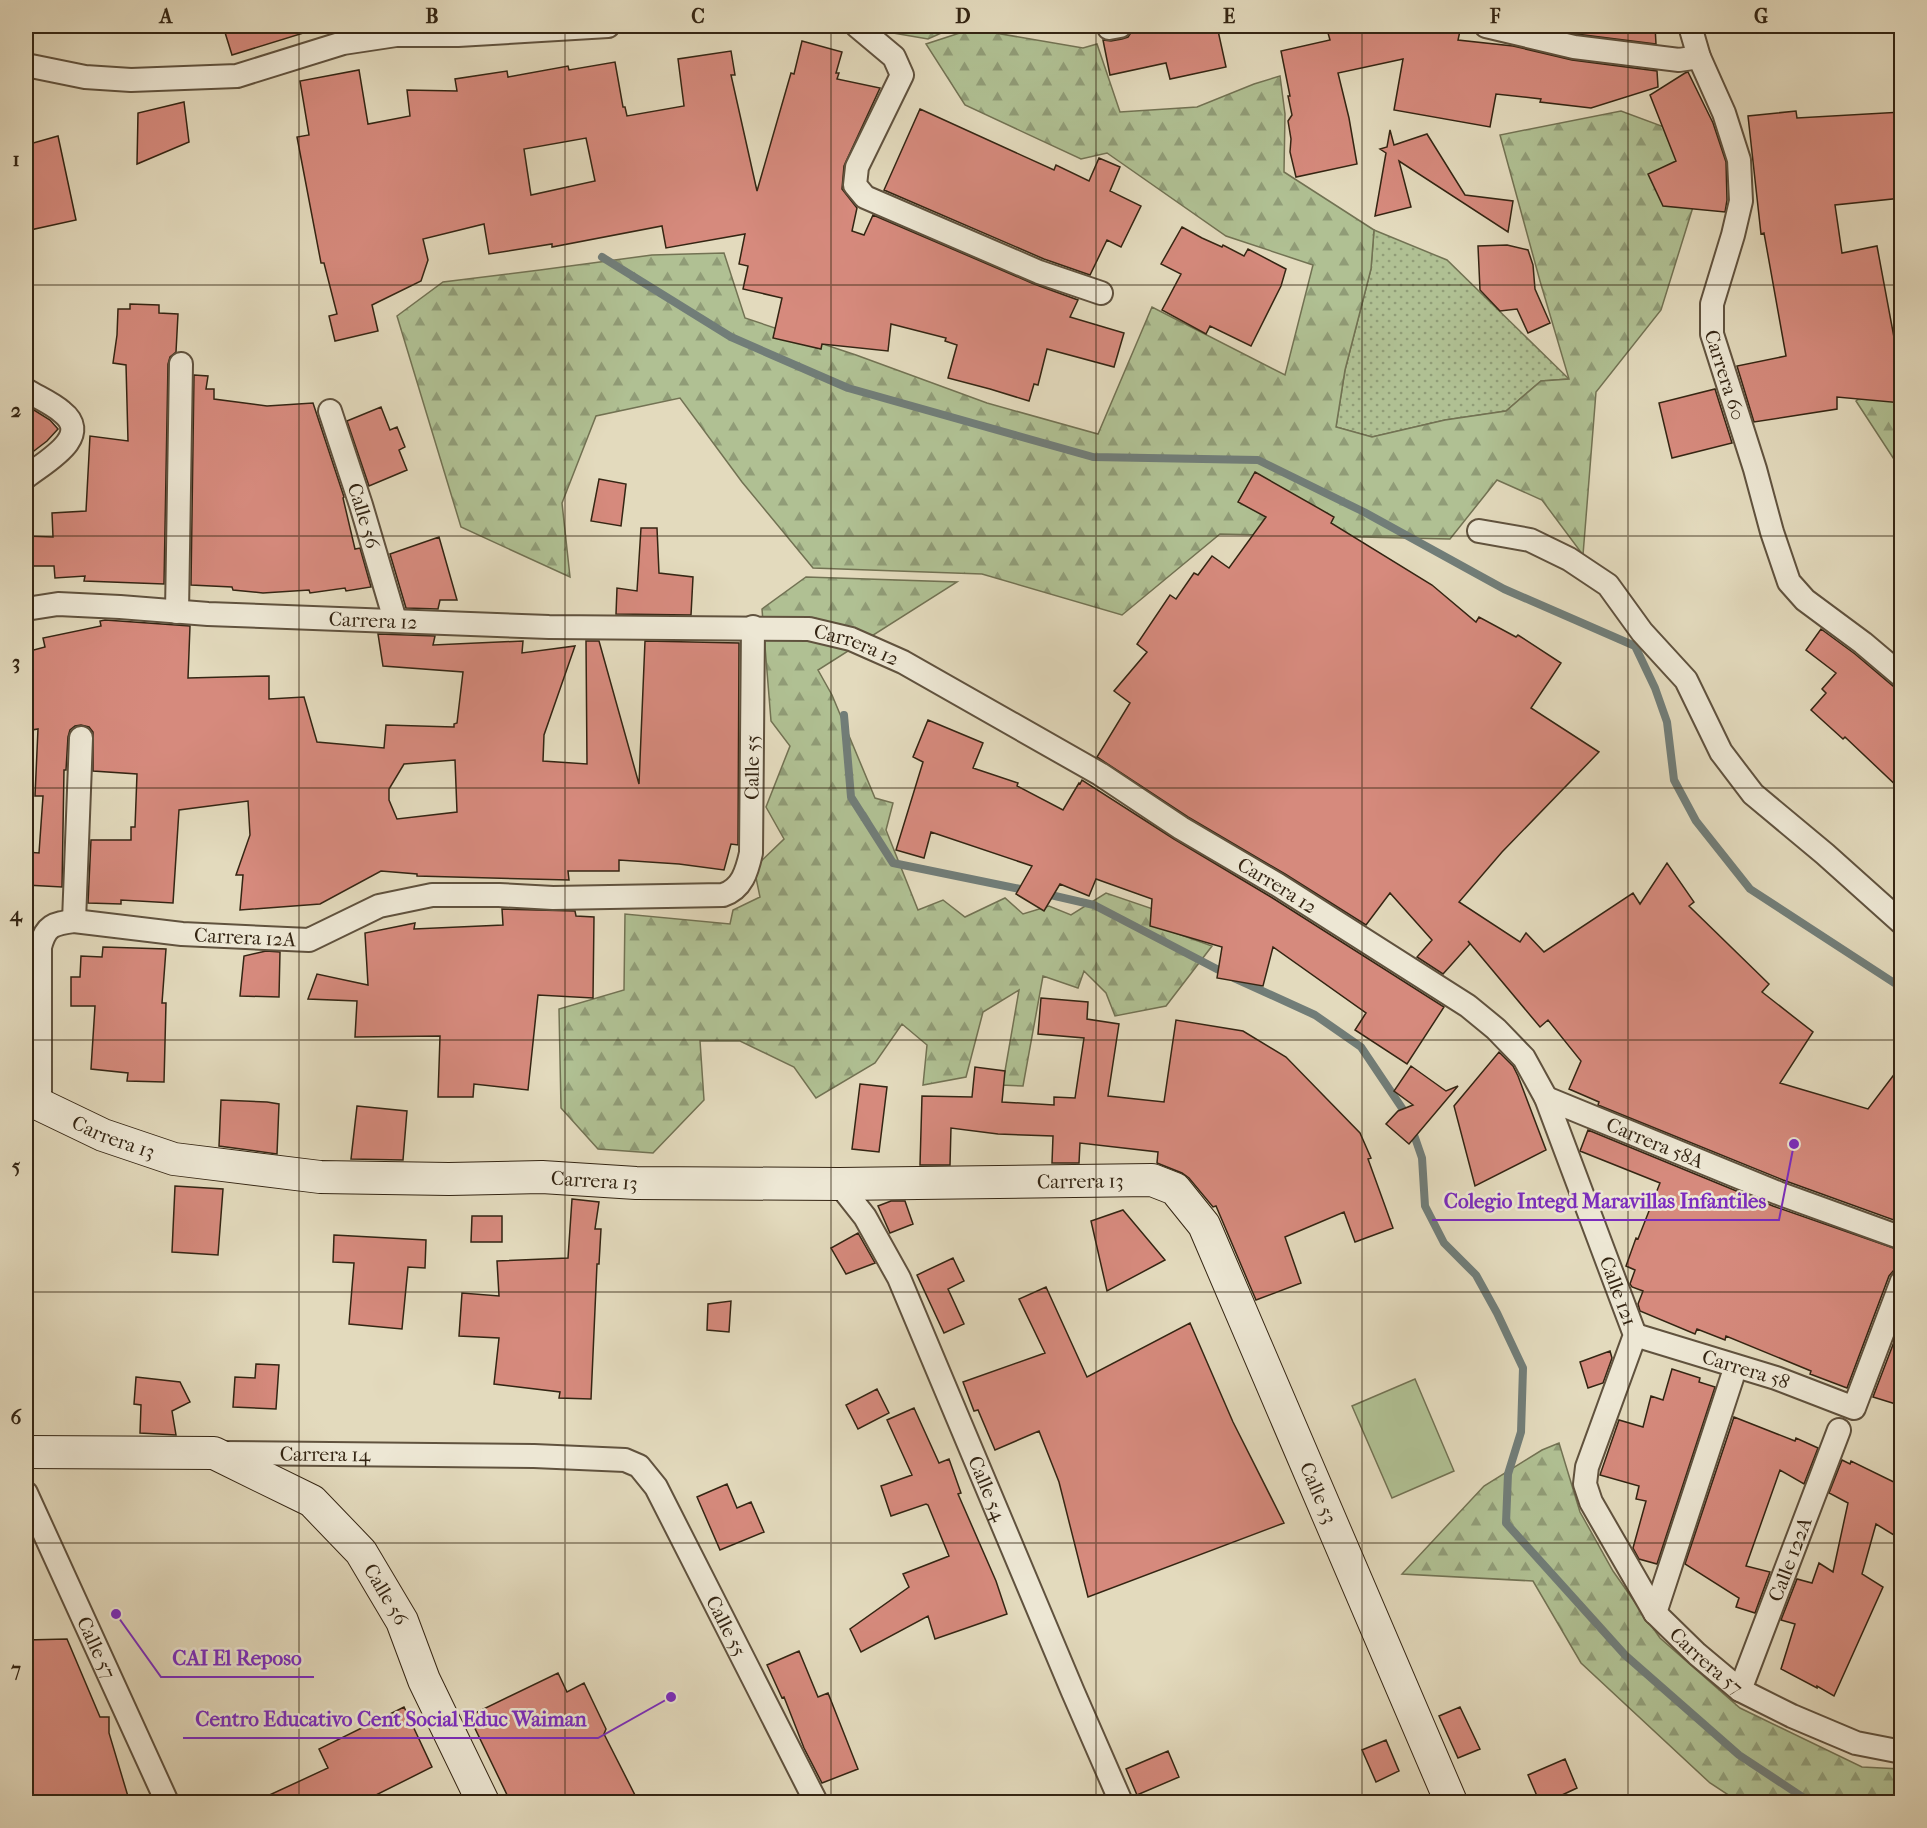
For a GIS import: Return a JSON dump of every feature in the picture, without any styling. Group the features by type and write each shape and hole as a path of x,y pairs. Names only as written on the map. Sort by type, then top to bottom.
{"street":[{"path":"26,65 85,77 131,80 237,76 343,43 396,34 458,35 608,26"},
{"path":"857,26 894,57 902,75 856,167 855,185 865,197 1039,272 1101,293"},
{"path":"1486,26 1574,47 1679,60 1699,57"},
{"name":"Carrera 60","path":"1690,26 1699,57 1724,113 1739,160 1741,201 1712,304 1712,334 1755,469 1772,532 1789,582 1805,600 1863,643 1902,676"},
{"path":"177,612 181,364"},
{"path":"26,390 63,412 71,422 72,433 64,447 26,477"},
{"name":"Calle 56","path":"330,411 395,620"},
{"path":"1479,531 1530,540 1569,559 1608,585 1642,632 1686,680 1721,752 1753,794 1902,923"},
{"name":"Carrera 12","path":"26,609 58,604 177,612 549,627 810,629 851,639 903,662 1100,774 1181,828 1278,885 1468,1006 1496,1029 1524,1058 1546,1098"},
{"name":"Calle 55","path":"723,895 734,890 742,880 751,853 753,627"},
{"path":"74,921 81,738"},
{"name":"Carrera 12A","path":"33,1101 40,946 42,937 52,925 74,921 182,934 309,940 379,906 432,895 553,898 723,895"},
{"name":"Carrera 58A","path":"1546,1098 1778,1193 1902,1238"},
{"name":"Calle 121","path":"1546,1098 1635,1335 1587,1467 1585,1484"},
{"name":"Carrera 13","path":"33,1101 103,1135 174,1159 320,1178 542,1178 636,1183 839,1184 1152,1180 1175,1190"},
{"name":"Calle 54","path":"839,1184 865,1217 899,1278 1121,1803"},
{"name":"Calle 53","path":"1175,1190 1204,1225 1451,1803"},
{"name":"Carrera 58","path":"1635,1335 1776,1378 1854,1408 1902,1281"},
{"path":"1655,1612 1732,1378"},
{"name":"Calle 122A","path":"1740,1690 1839,1430"},
{"name":"Carrera 14","path":"26,1452 534,1456 625,1460"},
{"name":"Calle 56","path":"214,1453 312,1501 361,1551 402,1621 424,1680 483,1803"},
{"name":"Calle 55","path":"625,1460 639,1466 656,1487 816,1803"},
{"name":"Carrera 57","path":"1585,1484 1591,1502 1655,1612 1697,1654 1740,1690 1792,1716 1856,1743 1902,1752"},
{"name":"Calle 57","path":"26,1493 167,1803"}],"green space":[{"path":"852,26 957,26 928,39"},
{"path":"972,29 1083,48 1097,44 1120,112 1197,107 1280,76 1285,114 1284,172 1374,230 1371,269 1345,370 1336,427 1372,437 1445,420 1506,411 1541,381 1569,379 1500,135 1621,111 1675,131 1702,178 1661,310 1596,392 1583,555 1542,500 1497,480 1450,539 1220,534 1122,615 982,574 813,568 742,482 680,398 596,416 562,503 570,577 461,527 397,316 443,282 652,255 724,253 745,318 856,355 987,403 1098,434 1152,307 1285,375 1313,265 1226,236 1107,153 1081,159 965,105 926,44"},
{"path":"1374,230 1447,260 1569,379 1541,381 1506,411 1445,420 1372,437 1336,427 1345,370 1371,269"},
{"path":"1901,366 1901,470 1856,401 1887,370"},
{"path":"806,577 957,582 818,670 832,695 875,798 893,803 886,830 918,910 943,900 965,917 1005,898 1023,914 1049,906 1071,915 1106,893 1153,909 1164,929 1212,946 1166,1006 1115,1016 1106,993 1084,971 1078,988 1043,976 1023,1086 1001,1085 1019,990 983,1012 966,1077 923,1085 927,1045 902,1024 875,1063 816,1098 794,1067 740,1041 700,1041 704,1100 653,1153 598,1149 561,1108 559,1009 624,990 625,914 730,924 733,910 760,897 754,868 784,839 766,807 790,746 771,721 762,609"},
{"path":"1415,1379 1454,1471 1392,1498 1352,1406"},
{"path":"1559,1443 1580,1512 1613,1571 1660,1638 1740,1708 1862,1767 1901,1769 1901,1802 1739,1802 1710,1783 1581,1663 1533,1581 1402,1574 1484,1486 1542,1450"}],"building":[{"path":"223,26 310,26 310,31 232,55"},
{"path":"1158,26 1217,26 1226,67 1170,79 1166,63 1110,75 1103,40 1122,39 1128,37 1132,31"},
{"path":"1326,26 1441,26 1460,31 1458,40 1513,46 1572,60 1657,71 1658,87 1591,108 1496,94 1490,127 1394,110 1403,59 1338,73 1357,164 1296,177 1290,152 1291,139 1288,121 1292,115 1288,96 1290,96 1281,51 1330,40"},
{"path":"1566,26 1655,26 1656,44 1576,34 1566,31"},
{"path":"802,41 842,52 836,73 839,73 837,79 880,88 844,166 842,189 857,208 852,231 864,235 873,215 1034,284 1078,300 1070,317 1124,333 1114,367 1047,349 1038,385 1034,384 1029,401 948,378 957,345 945,341 946,338 891,324 888,351 822,344 821,349 773,338 782,298 743,289 748,266 739,264 745,234 666,248 662,226 552,247 552,244 489,254 484,224 423,239 428,260 421,281 372,305 378,331 335,341 329,316 337,314 324,263 321,263 297,137 309,135 300,81 359,70 368,124 410,116 407,90 457,91 455,79 507,71 508,77 568,66 569,70 615,62 623,107 625,107 627,116 684,106 678,59 731,51 735,75 731,75 757,191 791,73 794,74","holes":["586,138 595,181 531,195 524,149"]},
{"path":"1688,72 1713,123 1726,162 1725,212 1663,206 1648,174 1676,161 1650,95"},
{"path":"184,102 189,142 137,164 138,113"},
{"path":"920,109 1054,170 1056,165 1089,181 1099,158 1120,167 1110,191 1141,206 1121,247 1107,240 1090,275 1044,259 884,190"},
{"path":"1796,111 1797,118 1902,112 1902,198 1835,205 1842,253 1877,246 1898,359 1902,357 1902,403 1837,397 1837,409 1754,422 1737,366 1786,356 1764,233 1761,234 1748,116"},
{"path":"1390,130 1394,145 1427,134 1465,195 1513,201 1508,232 1399,161 1411,207 1375,216 1386,153 1380,149 1387,147"},
{"path":"58,136 76,220 30,230 26,215 26,145"},
{"path":"1182,227 1244,256 1248,249 1286,269 1281,286 1251,346 1210,326 1206,334 1162,310 1181,274 1161,264"},
{"path":"1507,245 1528,250 1533,265 1535,289 1550,323 1528,333 1517,309 1500,311 1480,290 1478,246"},
{"path":"130,304 159,305 159,313 178,314 176,352 170,357 168,364 164,584 84,581 85,576 55,578 54,566 26,566 26,536 53,537 52,513 86,511 90,436 128,441 126,365 113,363 118,309 130,309"},
{"path":"194,375 208,376 206,389 214,389 214,399 267,406 313,403 344,497 355,549 360,548 371,587 310,593 309,590 263,593 233,590 232,587 191,585"},
{"path":"1715,389 1732,443 1672,458 1659,403"},
{"path":"26,405 50,420 58,429 26,457"},
{"path":"381,407 390,430 397,427 405,447 399,450 407,470 369,486 347,421"},
{"path":"1255,472 1334,517 1331,523 1432,585 1476,622 1479,617 1516,637 1518,635 1561,663 1531,708 1599,752 1502,852 1459,902 1520,942 1526,933 1544,952 1633,893 1640,904 1667,863 1694,902 1689,906 1769,984 1762,992 1813,1032 1780,1083 1868,1109 1902,1064 1902,1223 1783,1180 1598,1105 1599,1102 1569,1089 1581,1061 1548,1020 1540,1027 1468,941 1470,944 1443,974 1417,957 1432,940 1390,893 1366,925 1188,817 1097,757 1130,703 1114,691 1147,652 1137,644 1170,595 1176,599 1194,573 1198,575 1212,556 1229,568 1266,517 1238,502"},
{"path":"599,479 626,484 621,526 591,521"},
{"path":"641,528 657,528 659,573 693,577 691,615 616,614 617,588 637,591"},
{"path":"439,537 457,600 440,600 438,609 406,608 390,554"},
{"path":"100,621 190,626 188,678 269,676 269,699 304,697 317,742 384,748 386,725 454,727 457,723 463,672 383,666 378,634 435,636 433,645 523,641 522,653 575,646 544,735 543,761 587,764 586,641 599,641 639,784 645,641 739,643 738,845 731,844 724,870 619,860 619,871 568,871 569,880 417,876 417,874 381,871 320,904 240,910 243,875 236,875 250,835 248,801 179,810 173,903 121,900 121,904 88,903 91,840 131,840 131,827 135,827 137,774 93,771 93,732 89,727 81,725 70,730 66,770 64,770 62,887 26,885 27,852 39,853 43,796 35,796 38,729 26,731 26,652 45,647 43,638 101,626","holes":["455,760 457,812 397,819 389,800 389,789 404,764"]},
{"path":"1821,629 1893,686 1902,689 1902,791 1845,737 1843,739 1811,710 1826,693 1822,689 1836,673 1806,650"},
{"path":"928,720 983,743 973,768 1018,783 1017,786 1063,810 1082,780 1444,1007 1407,1064 1355,1030 1366,1013 1273,947 1263,986 1217,978 1222,947 1150,926 1152,899 1096,879 1089,896 1060,884 1044,911 1016,894 1032,866 931,832 924,858 896,850 923,762 913,757"},
{"path":"502,909 575,911 576,916 594,917 593,998 538,995 528,1090 474,1084 473,1097 438,1097 440,1036 355,1037 357,1001 308,999 317,974 368,985 365,933 415,923 414,929 503,925"},
{"path":"103,947 166,949 162,1003 166,1003 164,1082 127,1081 128,1073 91,1069 95,1006 71,1006 71,977 80,977 81,956 102,957"},
{"path":"266,951 280,952 279,997 240,996 244,956"},
{"path":"1041,998 1088,1002 1087,1019 1119,1024 1108,1096 1164,1102 1176,1020 1243,1031 1286,1057 1360,1133 1371,1158 1368,1159 1393,1228 1355,1242 1344,1212 1285,1237 1301,1283 1256,1300 1216,1206 1213,1207 1189,1178 1157,1163 1158,1152 1080,1143 1079,1163 1052,1163 1053,1136 998,1134 951,1128 950,1165 920,1165 922,1096 972,1097 975,1067 1005,1071 1002,1102 1054,1105 1054,1097 1075,1098 1084,1038 1038,1034"},
{"path":"1499,1052 1513,1066 1518,1076 1546,1150 1475,1186 1454,1106"},
{"path":"1411,1066 1446,1091 1458,1086 1409,1144 1386,1124 1398,1111 1413,1105 1394,1091"},
{"path":"860,1084 887,1087 879,1152 852,1149"},
{"path":"221,1100 279,1104 277,1154 219,1146"},
{"path":"357,1106 407,1111 403,1160 351,1159"},
{"path":"1588,1130 1773,1206 1902,1251 1902,1268 1894,1270 1889,1276 1847,1388 1726,1336 1725,1340 1697,1329 1695,1334 1640,1311 1638,1304 1643,1291 1632,1287 1630,1284 1635,1270 1626,1266 1660,1183 1580,1151"},
{"path":"175,1186 223,1189 218,1255 172,1252"},
{"path":"572,1199 599,1202 595,1229 601,1229 599,1264 597,1264 591,1399 559,1398 560,1392 494,1384 499,1338 459,1336 462,1293 499,1296 497,1261 568,1258"},
{"path":"891,1201 905,1201 913,1224 890,1233 878,1206"},
{"path":"1123,1210 1165,1260 1107,1291 1091,1221"},
{"path":"472,1216 502,1216 502,1242 471,1242"},
{"path":"858,1233 875,1263 846,1274 831,1248"},
{"path":"334,1235 426,1240 425,1268 408,1267 402,1329 349,1324 354,1263 333,1262"},
{"path":"953,1258 964,1281 948,1289 964,1324 944,1333 917,1275"},
{"path":"1046,1287 1087,1377 1190,1323 1233,1422 1284,1523 1088,1597 1059,1482 1039,1431 995,1450 978,1410 974,1411 963,1382 1045,1353 1019,1299"},
{"path":"731,1301 729,1332 707,1330 708,1304"},
{"path":"1902,1321 1902,1406 1873,1397"},
{"path":"1610,1351 1612,1358 1603,1383 1588,1388 1580,1362"},
{"path":"256,1364 279,1365 276,1409 233,1407 235,1377 255,1378"},
{"path":"1672,1369 1700,1378 1699,1382 1715,1387 1657,1564 1639,1559 1633,1548 1646,1501 1636,1499 1639,1486 1600,1475 1619,1420 1643,1427 1651,1396 1663,1400"},
{"path":"136,1377 180,1382 190,1402 172,1411 176,1435 140,1433 141,1405 134,1404"},
{"path":"877,1389 889,1413 858,1429 846,1405"},
{"path":"914,1408 939,1463 949,1459 961,1493 958,1494 996,1581 1007,1614 935,1639 928,1616 861,1652 850,1629 909,1587 903,1574 949,1556 928,1505 891,1516 881,1486 912,1475 887,1420"},
{"path":"1734,1417 1818,1448 1804,1484 1780,1470 1746,1566 1770,1572 1755,1613 1736,1607 1739,1598 1685,1564"},
{"path":"1842,1460 1850,1464 1851,1461 1902,1486 1902,1540 1876,1524 1862,1574 1883,1587 1834,1696 1781,1669 1795,1624 1781,1620 1797,1579 1812,1583 1819,1563 1833,1572 1848,1503 1829,1493"},
{"path":"727,1484 737,1508 751,1502 764,1532 720,1550 697,1497"},
{"path":"67,1639 100,1717 109,1717 109,1733 130,1803 26,1803 26,1640"},
{"path":"799,1651 818,1697 828,1693 858,1769 822,1783 804,1748 784,1697 782,1698 767,1665"},
{"path":"558,1673 567,1692 584,1683 606,1729 604,1734 639,1803 511,1803 469,1716"},
{"path":"404,1707 432,1767 360,1803 252,1803 328,1768 319,1749"},
{"path":"1460,1707 1480,1749 1458,1758 1439,1716"},
{"path":"1386,1740 1399,1771 1376,1782 1362,1750"},
{"path":"1168,1751 1179,1777 1137,1795 1126,1769"},
{"path":"1565,1759 1577,1788 1545,1803 1540,1803 1528,1775"}],"waterway":[{"path":"602,257 731,337 848,388 1093,457 1258,460 1364,512 1504,589 1635,646 1655,688 1667,722 1674,780 1696,821 1750,889 1902,988"},
{"path":"844,715 851,797 893,863 1030,891"},
{"path":"1042,893 1094,905 1234,978 1315,1015 1361,1047 1408,1117"},
{"path":"1412,1129 1422,1158 1425,1206 1444,1243 1476,1275 1523,1368 1521,1432 1508,1474 1506,1523 1625,1655 1739,1755 1810,1802"}],"place":[{"name":"Colegio Integd Maravillas Infantiles","path":"1794,1144"},
{"name":"CAI El Reposo","path":"116,1614"},
{"name":"Centro Educativo Cent Social Educ Waiman","path":"671,1697"}]}
